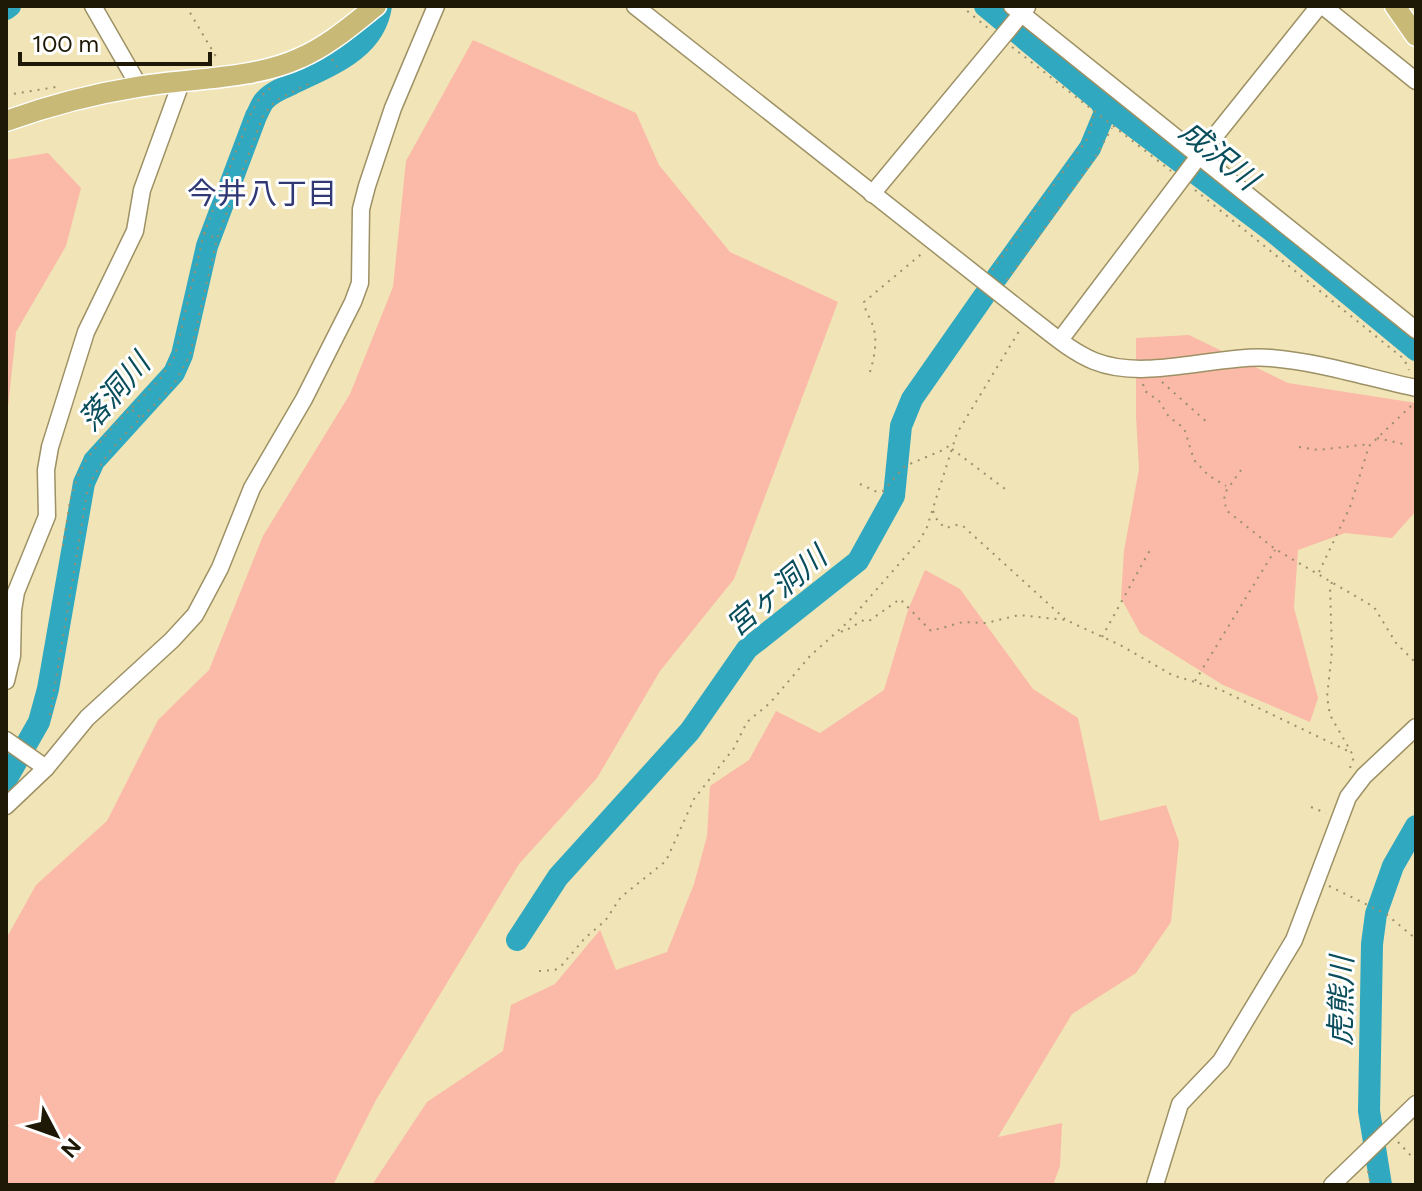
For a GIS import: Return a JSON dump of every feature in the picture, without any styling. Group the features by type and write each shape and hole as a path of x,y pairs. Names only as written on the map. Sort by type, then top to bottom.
{"main road":[{"path":"6,121 72,101 139,86 181,83 279,66 324,46 376,6"},
{"path":"1395,6 1416,36"}],"street":[{"path":"93,6 139,86"},
{"path":"6,806 46,768 87,718 195,615 220,568 252,488 304,399 353,302 360,283 361,209 367,186 393,108 436,6"},
{"path":"635,6 998,293 1060,340 1096,362 1148,368 1271,358 1415,392"},
{"path":"1060,340 1181,179 1321,6 1416,81"},
{"path":"872,194 1021,9 1416,330"},
{"path":"6,681 12,656 16,592 47,516 46,470 50,447 86,332 135,231 142,190 181,83"},
{"path":"1155,1185 1180,1104 1221,1061 1294,940 1348,797 1364,776 1416,727"},
{"path":"19,748 46,768"},
{"path":"1332,1185 1416,1104"}],"path":[{"path":"186,6 225,75"},
{"path":"961,6 1404,359 1415,392 1363,458 1350,507 1318,573"},
{"path":"329,56 337,67"},
{"path":"63,546 70,501 86,460 160,379 175,356 204,233 252,111 261,96 283,80"},
{"path":"50,715 89,485 104,459 173,386 182,372 190,355 217,238 263,116 275,101 314,81"},
{"path":"984,281 1088,138 1094,112"},
{"path":"998,293 1108,139 1113,127"},
{"path":"204,233 217,238"},
{"path":"870,372 875,352 874,327 864,310 864,302 935,243"},
{"path":"539,971 555,970 562,965 605,921 621,897 666,861 694,799 734,748 747,722 770,703 810,656 840,630 920,540 966,415 1028,316"},
{"path":"1148,368 1209,424"},
{"path":"1148,368 1145,391 1184,428 1194,460 1208,475 1227,486"},
{"path":"131,409 142,419"},
{"path":"1377,438 1403,444"},
{"path":"860,484 877,492 883,491 902,469 954,443"},
{"path":"1299,447 1318,450 1372,443"},
{"path":"952,449 1009,492"},
{"path":"1241,470 1227,486 1224,494 1226,510 1275,549 1374,607 1396,643 1416,663"},
{"path":"932,510 938,522 946,528 963,526 1066,620 1172,675 1221,690 1350,752"},
{"path":"1102,637 1151,548"},
{"path":"1195,681 1275,549"},
{"path":"1332,581 1332,651 1327,697 1330,715 1354,757 1349,771"},
{"path":"840,630 843,632 864,620 869,621 900,599 931,631 963,622 986,623 1019,615 1066,620"},
{"path":"1311,807 1324,813 1330,812 1348,797"},
{"path":"1316,882 1386,914 1416,939"},
{"path":"1386,1134 1416,1161"}],"shaded area":[{"path":"473,40 636,113 659,165 730,252 838,302 734,579 660,671 597,778 519,864 376,1100 333,1185 6,1185 6,939 36,885 107,821 158,720 209,670 263,536 350,394 393,287 406,161"},
{"path":"48,153 81,188 66,246 16,332 6,426 6,160"},
{"path":"1189,335 1288,383 1416,403 1416,511 1392,538 1345,533 1298,550 1294,608 1318,698 1310,722 1223,685 1140,633 1121,598 1124,551 1139,469 1136,338"},
{"path":"925,570 960,589 1033,689 1078,718 1100,821 1166,805 1179,842 1171,922 1136,973 1072,1014 998,1137 1062,1123 1060,1166 1053,1185 372,1185 427,1102 503,1051 511,1005 555,984 600,930 616,970 667,952 694,884 707,836 710,786 749,760 776,711 820,733 884,690 908,610"}],"waterway":[{"path":"6,9 10,6"},
{"name":"落洞川","path":"6,780 39,722 48,689 84,483 94,461 174,373 182,355 207,246 256,116 271,95 334,63 359,46 377,22 381,6"},
{"name":"成沢川","path":"985,6 1101,102 1272,231 1416,350"},
{"name":"宮ヶ洞川","path":"997,277 1090,148 1105,112 1101,102"},
{"name":"宮ヶ洞川","path":"517,940 558,877 690,731 747,649 858,561 894,496 901,426 912,399 984,296"},
{"name":"落洞川","path":"6,775 14,767"},
{"name":"虎熊川","path":"1381,1185 1369,1111 1372,944 1376,914 1393,866 1416,826"}],"district":[{"name":"今井八丁目","path":"262,193"}]}
